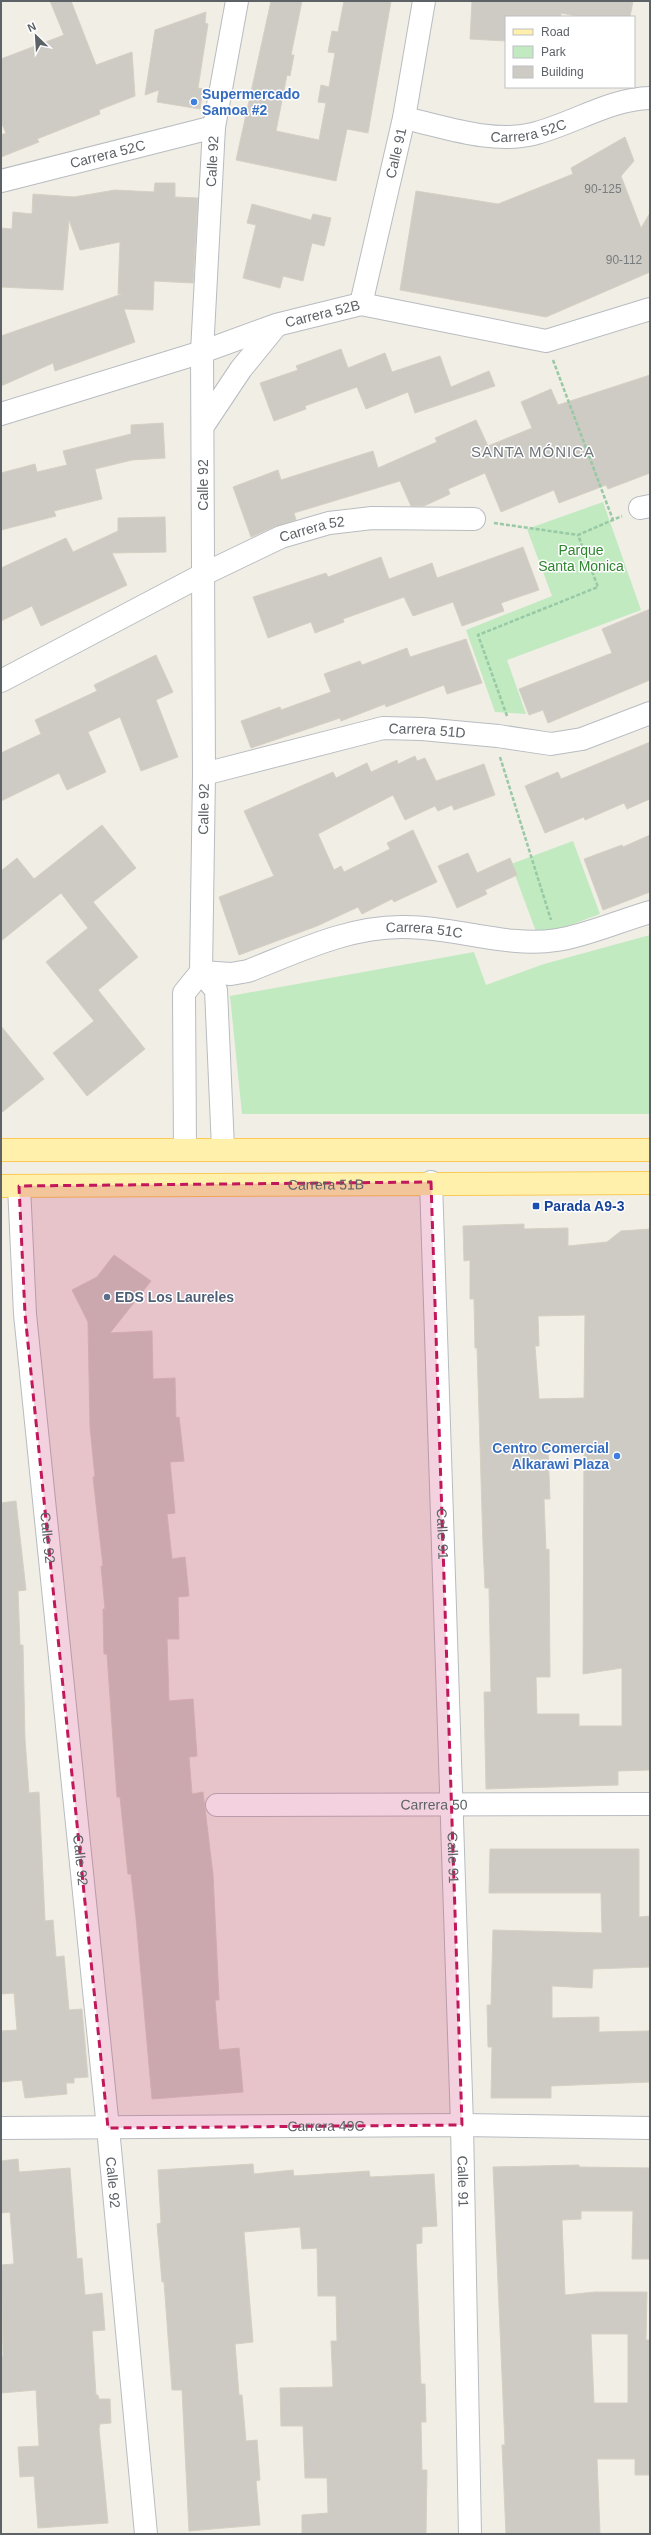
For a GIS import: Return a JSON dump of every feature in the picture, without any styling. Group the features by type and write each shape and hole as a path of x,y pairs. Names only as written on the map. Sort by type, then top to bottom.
{"main road":[{"path":"1,1150 185,1148 650,1150"},
{"name":"Carrera 51B","path":"10,1186 431,1182 650,1183"}],"street":[{"name":"Calle 92","path":"201,972 204,774 202,352 214,127 237,1"},
{"name":"Calle 91","path":"360,304 404,118 424,1"},
{"name":"Carrera 52C","path":"404,118 495,138 533,134 630,99 650,98"},
{"name":"Carrera 52C","path":"1,181 214,127"},
{"name":"Carrera 52B","path":"1,414 202,352 276,325 360,304 546,341 650,309"},
{"path":"203,426 241,368 276,325"},
{"name":"Carrera 52","path":"1,681 204,574 281,537 329,523 372,518 474,519"},
{"name":"Carrera 51D","path":"204,774 383,728 422,728 498,736 551,744 582,739 650,713"},
{"name":"Carrera 51C","path":"201,972 232,974 242,972 346,934 400,927 458,931 517,941 557,940 650,912"},
{"path":"185,1148 184,992 201,972 216,990 223,1148"},
{"name":"Calle 91","path":"431,1182 450,1804 462,2125 470,2534"},
{"name":"Calle 92","path":"10,1186 25,1314 108,2128 146,2534"},
{"name":"Carrera 50","path":"217,1805 650,1804"},
{"name":"Carrera 49C","path":"1,2128 462,2125 650,2128"}],"path":[{"path":"546,341 613,520"},
{"path":"474,519 578,535 645,507"},
{"path":"557,940 496,744 498,736 509,721 478,635 598,587 578,535"}],"highlighted area":[{"path":"431,1182 462,2125 108,2128 25,1314 19,1186"}],"green space":[{"name":"Parque Santa Monica","path":"603,502 641,610 507,660 526,714 495,712 466,630 552,596 527,529"},
{"path":"573,841 600,914 538,937 511,864"},
{"path":"650,935 650,1114 242,1114 230,996 474,952 486,985 544,964"}],"building":[{"path":"50,1 71,1 96,65 132,52 135,96 99,110 100,114 37,139 39,142 1,157 1,135 6,133 1,122 1,59 64,35"},
{"path":"271,1 302,1 291,55 294,55 290,76 287,75 276,131 319,140 326,103 318,102 321,85 329,87 335,53 328,52 332,31 338,32 344,1 391,1 368,133 347,129 336,181 236,160"},
{"path":"472,1 633,1 630,16 576,16 561,13 561,16 505,16 505,41 470,39"},
{"path":"206,12 205,23 208,24 198,88 203,89 200,109 157,102 159,90 145,95 155,30"},
{"path":"625,137 634,161 621,176 641,228 650,213 650,272 546,317 400,290 416,191 498,204 573,174 571,168"},
{"path":"155,183 175,183 175,197 198,198 193,283 154,281 153,310 124,309 135,342 55,371 53,363 1,386 1,336 122,294 118,294 120,242 80,250 69,220 63,290 1,287 1,228 12,229 13,212 32,214 33,194 74,197 115,190 154,192"},
{"path":"252,204 311,220 313,214 331,218 324,246 312,243 303,281 283,276 280,288 243,278 256,225 247,223"},
{"path":"341,349 348,368 385,353 392,372 440,356 451,387 489,371 495,386 415,413 408,392 366,409 357,387 305,406 306,409 274,421 260,383 298,370 296,366"},
{"path":"650,375 650,473 608,489 606,485 559,503 554,490 501,512 485,473 448,489 450,494 424,506 411,506 400,481 294,513 296,520 276,526 251,537 233,487 278,470 281,480 373,451 378,468 437,442 435,438 476,420 488,446 532,428 521,402 551,389 558,405"},
{"path":"163,423 165,458 132,460 95,469 102,499 54,511 56,516 1,530 1,473 35,464 37,472 67,465 63,451 131,434 131,425"},
{"path":"165,517 166,552 112,553 127,585 41,626 32,606 1,621 1,568 66,538 73,552 118,531 118,518"},
{"path":"523,547 539,590 501,603 504,611 462,626 453,602 413,616 404,597 343,619 344,622 315,633 311,622 268,638 253,597 326,573 328,577 381,557 389,579 432,563 437,578"},
{"path":"650,609 650,680 548,723 543,710 529,715 519,689 612,653 602,629"},
{"path":"466,639 482,683 447,694 444,685 386,707 385,704 341,721 340,718 251,748 241,721 280,707 281,710 331,692 324,674 360,661 362,665 407,648 410,657"},
{"path":"156,655 173,692 156,700 178,757 141,771 120,717 88,732 106,772 67,790 59,773 1,801 1,753 41,734 35,720 97,691 94,685"},
{"path":"650,742 650,799 627,809 624,803 585,820 584,817 545,833 525,786 558,772 561,779"},
{"path":"415,756 417,761 425,758 436,781 484,764 495,795 454,810 452,805 438,811 435,806 405,820 393,795 318,834 334,870 341,866 344,872 390,849 387,843 413,830 437,882 394,902 392,899 362,914 358,907 317,926 239,955 219,897 274,876 244,811 333,772 336,778 367,763 371,772 397,760 398,764"},
{"path":"102,825 136,868 93,902 138,957 98,990 145,1049 87,1096 53,1053 94,1021 46,962 88,928 61,893 1,941 1,871 17,858 34,879"},
{"path":"650,835 650,892 603,910 584,859 622,845 623,847"},
{"path":"468,853 477,873 510,858 517,875 485,890 487,894 457,908 438,866"},
{"path":"1,1026 44,1079 1,1113"},
{"path":"524,1224 524,1229 568,1228 568,1246 607,1242 621,1231 650,1229 650,1770 618,1771 618,1785 486,1789 484,1692 491,1692 489,1588 485,1588 474,1299 470,1299 470,1260 464,1261 463,1226","holes":["585,1315 584,1398 539,1399 535,1346 539,1346 538,1316","584,1449 583,1674 622,1668 622,1726 579,1726 579,1714 537,1714 536,1677 550,1677 549,1549 546,1550 544,1499 550,1499 548,1450"]},
{"path":"114,1255 151,1281 110,1333 152,1331 153,1379 175,1378 176,1418 179,1417 184,1461 170,1462 175,1513 167,1514 172,1559 185,1557 189,1596 178,1597 179,1639 167,1639 169,1701 193,1699 197,1756 189,1757 192,1794 203,1792 213,1875 219,2000 215,2000 219,2050 239,2048 243,2092 152,2099 136,1918 131,1874 128,1874 120,1797 117,1797 107,1654 104,1654 103,1609 105,1609 101,1566 103,1566 93,1477 95,1477 90,1427 88,1322 72,1290 97,1277"},
{"path":"16,1501 26,1590 18,1591 20,1645 23,1645 25,1739 29,1793 39,1792 45,1921 53,1920 56,1957 64,1956 69,2010 82,2009 88,2077 74,2078 74,2083 66,2083 67,2094 25,2098 22,2080 1,2082 1,2031 17,2030 14,1993 1,1994 1,1503"},
{"path":"490,1849 639,1849 639,1917 650,1916 650,1967 593,1969 592,1988 552,1986 552,2018 599,2017 599,2032 650,2031 650,2082 551,2086 551,2098 491,2098 492,2047 488,2047 487,2005 491,2005 493,1930 602,1933 601,1893 489,1893"},
{"path":"18,2159 19,2172 70,2168 77,2259 82,2258 85,2295 102,2293 105,2330 92,2331 96,2395 98,2395 99,2399 110,2399 111,2423 100,2424 99,2429 108,2523 38,2528 34,2476 20,2477 18,2447 39,2446 36,2390 1,2393 1,2356 3,2356 1,2265 14,2264 10,2212 1,2213 1,2161"},
{"path":"253,2164 254,2174 293,2170 294,2176 369,2171 370,2177 434,2174 437,2226 422,2227 422,2243 416,2244 421,2384 425,2384 426,2422 421,2422 422,2470 427,2470 426,2534 302,2534 302,2515 328,2513 327,2478 305,2478 303,2426 281,2426 280,2388 333,2387 331,2341 337,2341 336,2296 318,2296 317,2248 302,2249 300,2227 244,2232 253,2342 235,2344 239,2395 242,2395 246,2441 257,2440 260,2480 256,2481 260,2525 189,2531 182,2390 172,2390 164,2282 162,2282 157,2224 161,2223 158,2170"},
{"path":"579,2165 579,2167 650,2168 650,2259 632,2259 633,2211 581,2211 581,2219 562,2220 565,2295 595,2292 647,2292 646,2340 650,2340 650,2475 635,2475 635,2459 597,2459 600,2534 506,2534 502,2445 505,2445 493,2167","holes":["591,2334 628,2334 628,2403 594,2403"]}],"place":[{"name":"Supermercado Samoa #2","path":"194,102"},
{"name":"Parada A9-3","path":"536,1206"},
{"name":"EDS Los Laureles","path":"107,1297"},
{"name":"Centro Comercial Alkarawi Plaza","path":"617,1456"}],"district":[{"name":"SANTA MÓNICA","path":"533,451"}]}
